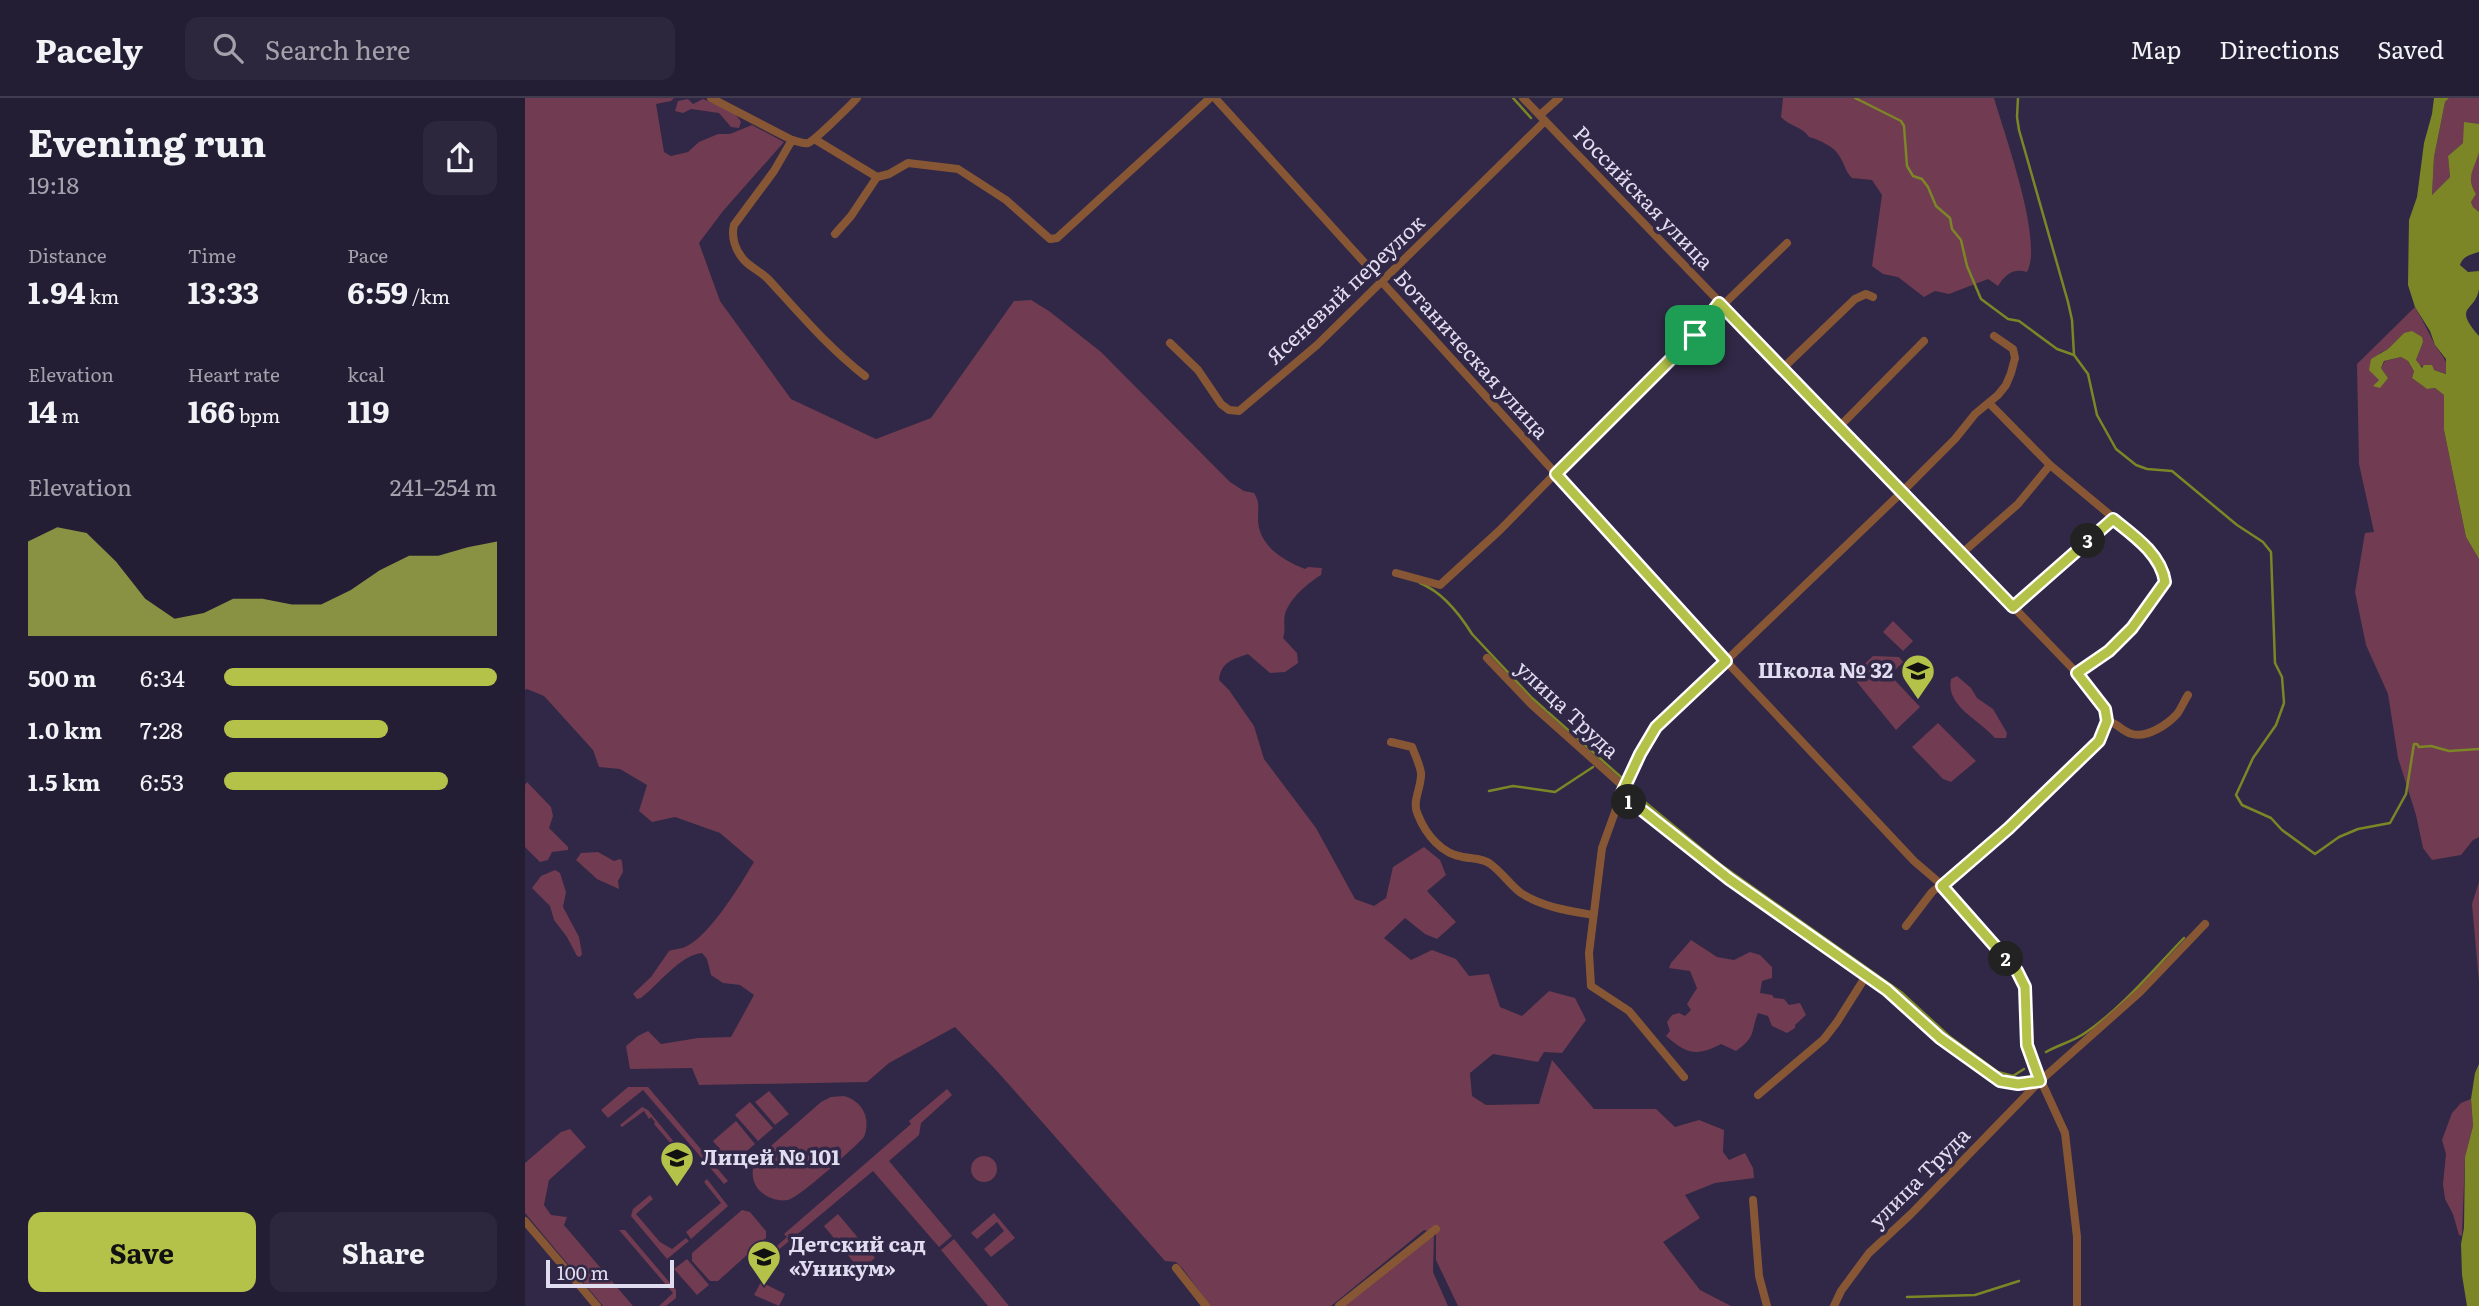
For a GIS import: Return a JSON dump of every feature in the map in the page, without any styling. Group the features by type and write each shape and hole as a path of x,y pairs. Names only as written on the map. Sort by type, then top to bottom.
{"street":[{"path":"711,98 792,140 804,143 816,140 828,124 857,98"},
{"path":"835,234 851,216 877,177 889,174 908,163 958,169 1006,200 1050,239 1057,238 1213,98"},
{"name":"Ботаническая улица","path":"1213,98 1726,661 1914,861 1942,886 2017,971 2025,987 2027,1045 2040,1081"},
{"name":"Российская улица","path":"1523,98 2077,673 2100,700 2107,721"},
{"name":"Ясеневый переулок","path":"1170,343 1199,370 1221,404 1230,410 1239,411 1317,345 1382,283 1559,98"},
{"path":"792,140 775,171 734,225 732,234 735,246 744,261 766,277 839,355 865,376"},
{"path":"816,140 877,177"},
{"path":"1396,573 1440,584 1500,530 1695,335 1720,304 1787,243"},
{"path":"1782,369 1855,299 1866,294 1873,298"},
{"path":"1684,1077 1629,1011 1591,986 1589,953 1602,848 1624,786 1656,727 1903,491 2006,385 2015,358 2013,349 1994,336"},
{"path":"1839,426 1924,341"},
{"path":"1989,403 2050,465 2139,539 2163,569 2165,582 2132,628 2109,651 2077,673"},
{"path":"1961,554 2018,504 2050,465"},
{"path":"2013,607 2113,519"},
{"name":"улица Труда","path":"1487,658 1532,705 1624,786"},
{"path":"1906,926 1932,892 2009,828 2099,741 2107,721 2115,722 2131,734 2147,733 2179,712 2189,695"},
{"path":"1391,742 1412,747 1421,774 1417,814 1437,845 1446,852 1490,864 1531,898 1564,910 1593,915"},
{"path":"1620,797 1638,807 1729,879 1866,976 1917,1015 1940,1038 2000,1081 2018,1084 2040,1081 2065,1133 2077,1237 2077,1306"},
{"name":"улица Труда","path":"1834,1306 1841,1291 1869,1253 1911,1214 2040,1081 2140,992 2205,924"},
{"path":"1758,1095 1823,1039 1866,976"},
{"path":"1752,1200 1759,1276 1767,1306"},
{"path":"525,1221 597,1306"},
{"path":"1339,1306 1436,1228"},
{"path":"1176,1268 1206,1306"}],"shaded area":[{"path":"525,98 674,98 656,104 664,152 671,156 688,152 699,142 718,134 730,134 752,125 784,142 723,211 699,243 720,301 791,399 876,439 931,418 1014,301 1031,300 1101,352 1230,482 1244,491 1254,493 1258,503 1259,529 1268,545 1281,556 1305,569 1322,568 1321,575 1295,597 1285,614 1283,638 1297,653 1298,663 1285,672 1270,673 1248,654 1229,662 1220,674 1219,680 1254,726 1264,759 1316,828 1355,899 1374,906 1386,898 1393,867 1424,847 1440,860 1446,875 1427,891 1456,922 1437,939 1425,934 1405,918 1384,938 1411,960 1432,950 1456,959 1469,976 1489,974 1500,1007 1522,1016 1549,991 1575,998 1586,1020 1562,1053 1544,1052 1538,1062 1493,1054 1470,1073 1472,1096 1486,1105 1539,1104 1552,1060 1594,1109 1656,1109 1675,1127 1699,1120 1724,1130 1723,1152 1729,1160 1745,1153 1753,1168 1754,1178 1715,1183 1685,1195 1700,1218 1663,1242 1700,1290 1731,1306 1458,1306 1436,1260 1434,1233 1433,1272 1448,1306 1341,1306 1431,1232 1424,1230 1331,1306 1210,1306 1183,1269 1176,1262 1165,1261 955,1027 889,1063 867,1082 699,1085 692,1068 630,1069 626,1046 648,1031 661,1044 698,1038 731,1037 754,995 740,985 723,983 711,975 707,959 702,953 686,959 641,998 637,999 633,994 651,977 669,951 685,947 704,932 724,909 754,862 720,833 675,817 652,822 639,811 647,785 620,769 599,767 593,750 544,696 525,690"},
{"path":"1783,98 1994,98 2027,213 2031,257 2027,272 2010,273 1998,286 1988,279 1949,294 1935,291 1924,297 1898,277 1883,274 1872,266 1882,195 1872,180 1852,178 1838,153 1831,147 1809,137 1781,117"},
{"path":"2434,98 2449,98 2445,102 2434,157 2432,195 2450,177 2448,156 2463,143 2464,122 2479,124 2479,152 2471,177 2476,194 2471,202 2479,212 2479,252 2465,258 2460,265 2468,272 2479,271 2477,297 2466,314 2479,336 2479,559 2466,537 2444,430 2444,395 2435,388 2427,389 2412,378 2414,371 2408,361 2401,357 2384,361 2381,368 2388,378 2380,388 2373,386 2379,380 2369,370 2371,359 2388,349 2404,333 2412,331 2422,337 2423,342 2416,360 2422,368 2424,365 2432,365 2434,370 2446,374 2446,359 2435,345 2415,307 2408,285 2409,220 2417,197 2424,143"},
{"path":"2449,98 2479,98 2479,124 2448,156 2450,177 2432,195 2434,157 2445,102"},
{"path":"688,99 693,104 703,99 730,111 741,122 739,128 731,127 719,113 691,109 683,113 675,111 678,101"},
{"path":"2478,153 2479,212 2471,202 2476,194 2471,179"},
{"path":"2415,307 2445,361 2447,374 2418,365 2416,360 2423,342 2404,333 2380,353 2375,374 2379,380 2374,386 2388,378 2381,368 2385,361 2401,357 2408,361 2414,371 2412,378 2427,389 2435,388 2444,395 2444,430 2466,537 2479,559 2479,837 2473,840 2461,855 2432,860 2423,848 2398,758 2388,694 2366,645 2355,592 2365,533 2374,532 2359,464 2357,364"},
{"path":"1893,621 1913,641 1903,651 1883,632"},
{"path":"1873,656 1899,657 1903,662 1890,675 1920,707 1896,730 1852,676"},
{"path":"1957,676 1971,688 1977,698 1993,709 2007,733 2006,738 1995,738 1958,705 1951,689 1951,679"},
{"path":"1938,723 1976,761 1951,782 1943,779 1912,747"},
{"path":"527,782 551,807 553,816 549,828 568,847 568,850 552,852 548,860 540,862 525,847"},
{"path":"598,852 614,861 622,861 623,872 618,881 619,889 597,879 576,860 581,853"},
{"path":"555,870 560,873 566,892 563,907 579,937 582,954 580,957 554,920 550,906 532,888 541,876"},
{"path":"2479,882 2479,982 2472,904"},
{"path":"1691,940 1717,957 1734,960 1750,952 1760,955 1772,967 1772,978 1762,981 1760,993 1784,999 1789,1005 1800,1003 1806,1015 1787,1033 1772,1026 1768,1016 1758,1013 1750,1038 1736,1051 1721,1044 1698,1052 1680,1047 1666,1036 1670,1031 1667,1022 1672,1015 1679,1013 1685,1016 1691,1010 1687,1004 1697,988 1690,971 1669,968"},
{"path":"2479,1064 2479,1306 2467,1306 2461,1244 2464,1228 2465,1157 2473,1126 2471,1099"},
{"path":"628,1087 648,1087 728,1181 724,1184 643,1090 608,1118 601,1110"},
{"path":"947,1089 952,1095 921,1123 919,1135 889,1161 952,1236 939,1247 873,1171 776,1252 769,1253 787,1237 784,1234 911,1124 909,1121"},
{"path":"769,1091 789,1114 775,1125 755,1102"},
{"path":"844,1096 861,1106 864,1112 867,1124 864,1137 827,1172 795,1197 780,1200 761,1192 753,1178 757,1158 821,1102 831,1097"},
{"path":"2471,1099 2473,1126 2465,1157 2462,1236 2459,1235 2445,1199 2443,1184 2446,1154 2442,1140 2452,1113 2461,1103"},
{"path":"750,1102 773,1128 758,1141 735,1115"},
{"path":"642,1107 648,1110 692,1164 690,1166 644,1111 622,1127 620,1125"},
{"path":"736,1121 755,1144 732,1164 713,1141"},
{"path":"570,1129 586,1147 549,1180 544,1205 551,1215 567,1217 564,1225 633,1306 603,1306 525,1213 525,1163 561,1132"},
{"path":"984,1156 993,1160 997,1169 993,1178 984,1182 975,1178 971,1169 975,1160"},
{"path":"707,1179 728,1206 691,1239 686,1232 721,1203 704,1182"},
{"path":"650,1195 653,1199 636,1214 660,1242 672,1249 686,1238 689,1241 667,1259 631,1216 633,1209"},
{"path":"742,1210 750,1212 766,1231 766,1238 718,1281 710,1281 692,1261 692,1253"},
{"path":"994,1213 1015,1238 991,1257 984,1249 1004,1231 997,1222 977,1239 971,1233"},
{"path":"838,1214 875,1258 860,1270 824,1226"},
{"path":"619,1230 625,1230 676,1290 676,1298 666,1306 659,1306 673,1293"},
{"path":"954,1239 1009,1306 988,1306 941,1250"},
{"path":"687,1259 709,1285 697,1295 674,1269"},
{"path":"761,1282 785,1294 779,1306 754,1295"}],"waterway":[{"path":"1513,98 1531,118"},
{"path":"1855,98 1901,121 1904,126 1907,166 1913,176 1922,179 1936,206 1950,218 1952,229 1961,240 1967,266 1981,299 2008,319 2019,321 2057,349 2074,355 2088,374 2097,415 2116,449 2136,465 2147,469 2172,471 2237,525 2263,542 2271,552 2275,663 2282,677 2284,703 2276,725 2253,758 2236,795 2242,805 2271,818 2282,830 2315,854 2339,837 2358,829 2390,823 2406,794 2414,744 2449,751 2479,749"},
{"path":"2018,98 2019,130 2068,302 2074,355"},
{"path":"1420,583 1449,604 1472,634 1532,698 1622,778"},
{"path":"1489,791 1513,786 1555,792 1593,767"},
{"path":"1628,785 1720,864 1901,992 1949,1036 1998,1072 2013,1076 2024,1069"},
{"path":"2046,1052 2081,1036 2099,1023 2137,988 2184,938"},
{"path":"1907,1297 1975,1295 2019,1281"}],"place":[{"name":"Школа № 32","path":"1918,701"},
{"name":"Лицей № 101","path":"677,1188"},
{"name":"Детский сад «Уникум»","path":"764,1287"}],"route":[{"path":"1719,303 2013,607 2113,519 2139,539 2163,569 2165,582 2132,628 2109,651 2077,673 2105,709 2107,721 2099,741 2009,828 1942,886 2017,971 2025,987 2027,1045 2040,1081 2018,1084 2000,1081 1940,1038 1887,990 1729,879 1684,841 1620,797 1656,727 1726,661 1556,474 1632,395 1695,335 1719,303"}]}
